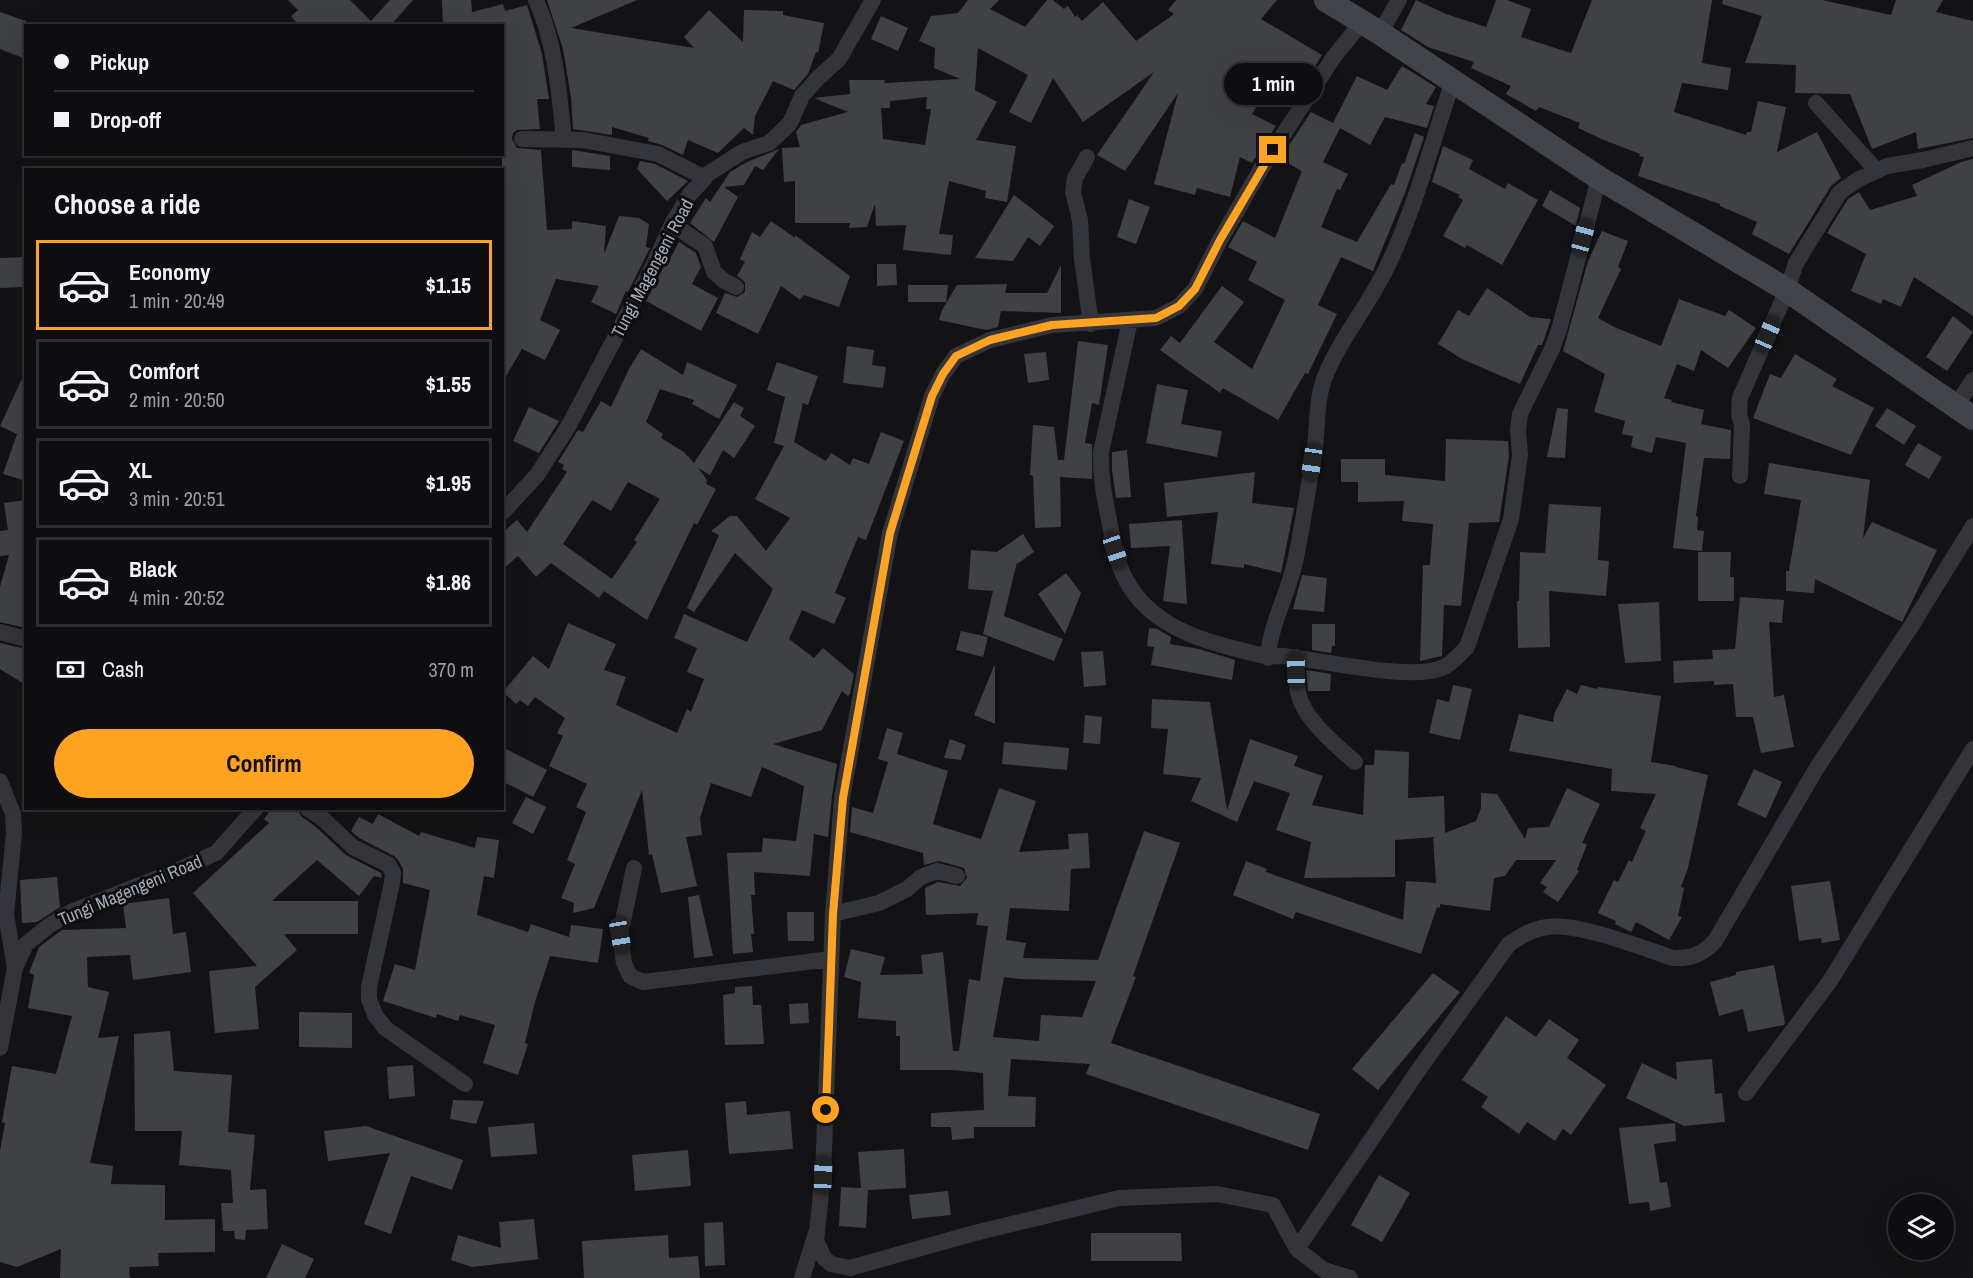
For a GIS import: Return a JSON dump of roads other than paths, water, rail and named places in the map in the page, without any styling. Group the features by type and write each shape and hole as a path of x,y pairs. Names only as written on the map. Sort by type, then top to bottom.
{"street":[{"path":"536,0 550,35 560,95 564,140"},
{"name":"Tungi Magengeni Road","path":"504,511 537,475 568,428 653,266 672,224 690,194 705,178 703,177 742,152 769,142 790,123 802,96 839,59 873,0"},
{"path":"1326,0 1371,27 1599,178 1788,290 1965,412 1973,380"},
{"path":"1350,1278 1327,1274 1297,1249 1274,1205 1217,1194 1119,1198 971,1234 850,1268 831,1264 824,1258 816,1241 823,1175 833,914 843,798 890,533 932,396 943,374 956,356 990,340 1052,325 1156,318 1179,306 1195,289 1261,169 1333,58 1399,0"},
{"path":"1268,658 1272,631 1294,566 1305,515 1315,440 1317,401 1338,350 1388,267 1405,226 1453,81"},
{"path":"1816,104 1877,171"},
{"path":"522,139 583,140 658,154 703,177"},
{"path":"1740,476 1742,424 1739,415 1740,399 1788,290 1796,263 1840,192 1887,166 1973,148"},
{"path":"1087,158 1075,178 1073,192 1080,220 1082,259 1091,324"},
{"path":"1130,321 1101,452 1101,471 1115,550 1123,574 1152,613 1168,625 1212,642 1268,658 1296,657 1385,670 1418,672 1442,668 1467,647 1511,519 1520,455 1518,430 1520,414 1559,330 1599,178"},
{"path":"672,224 705,246 714,272 736,287"},
{"path":"1297,1249 1415,1075 1509,944 1528,932 1549,926 1571,927 1673,958 1697,956 1707,950 1715,941 1818,766 1910,628 1973,526"},
{"path":"0,632 24,638"},
{"path":"1296,657 1296,682 1304,707 1328,737 1355,762"},
{"path":"1746,1093 1830,981 1973,749"},
{"path":"0,781 13,814 14,833 6,914 15,968"},
{"name":"Tungi Magengeni Road","path":"0,1048 15,968 26,944 71,912 216,853 254,810"},
{"path":"310,810 353,847 389,866 393,873 369,987 369,999 375,1015 385,1028 465,1084"},
{"path":"634,868 620,935 624,963 630,976 643,982 831,959"},
{"path":"833,914 879,903 907,889 921,877 937,871 957,876"},
{"path":"802,1278 817,1232"}]}
